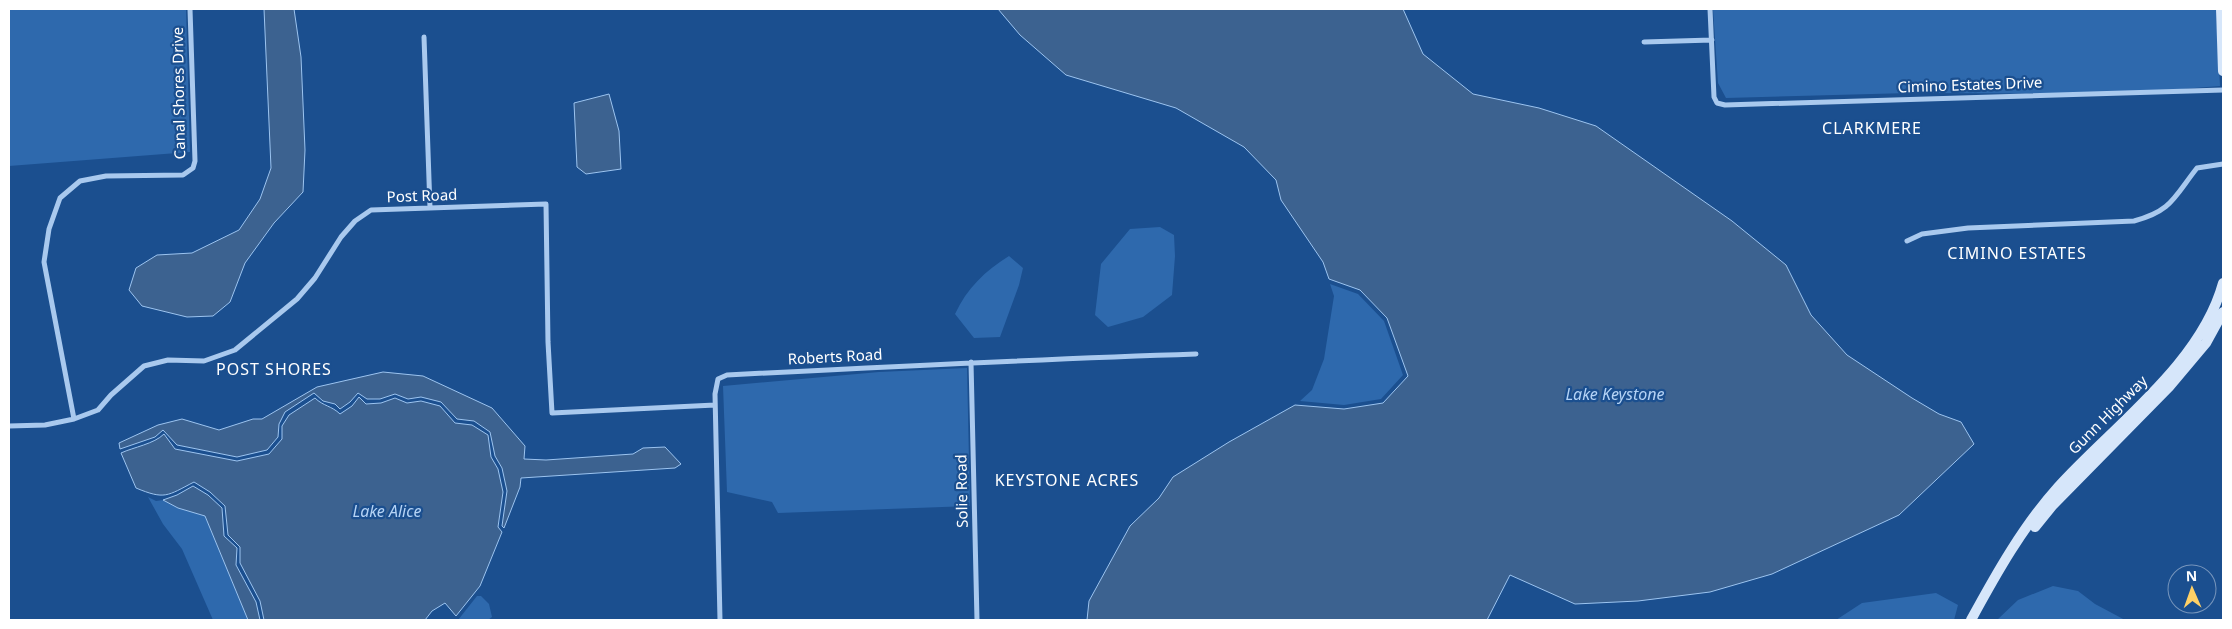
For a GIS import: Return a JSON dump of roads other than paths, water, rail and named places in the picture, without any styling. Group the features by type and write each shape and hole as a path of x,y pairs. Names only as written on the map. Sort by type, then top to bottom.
{"main road":[{"path":"2221,9 2223,71"},
{"name":"Gunn Highway","path":"1971,620 2027,526 2057,488 2169,374 2194,344 2212,313 2223,283"},
{"name":"Gunn Highway","path":"2005,562 2052,506 2169,387 2200,350 2223,312"}],"street":[{"name":"Canal Shores Drive","path":"74,420 44,262 49,229 60,198 80,181 106,176 183,175 193,168 195,161 190,9"},
{"path":"1644,42 1712,40 1710,9"},
{"path":"424,37 430,208"},
{"name":"Cimino Estates Drive","path":"1712,40 1713,90 1717,103 1725,105 2223,90"},
{"path":"1907,241 1922,234 1968,228 2134,221 2154,215 2166,208 2197,168 2223,164"},
{"name":"Post Road","path":"9,426 45,425 74,420 98,410 111,395 144,366 168,360 204,361 235,350 297,298 315,278 341,237 355,221 371,210 546,204 548,342 552,413 716,405"},
{"name":"Roberts Road","path":"720,620 715,386 718,379 726,375 971,362 1196,354"},
{"name":"Solie Road","path":"971,362 977,620"}],"water":[{"path":"264,9 294,9 301,57 305,150 303,192 274,223 245,263 230,302 213,316 187,317 142,306 129,290 136,268 157,255 192,253 239,230 260,199 271,168"},
{"name":"Lake Keystone","path":"998,9 1403,9 1423,54 1473,94 1539,108 1596,126 1732,221 1786,265 1811,315 1847,355 1939,414 1961,422 1974,444 1899,515 1772,574 1710,592 1638,601 1575,604 1510,575 1487,620 1087,620 1089,601 1130,526 1159,498 1173,477 1229,442 1295,405 1344,409 1383,403 1408,376 1387,318 1360,290 1329,279 1323,262 1281,200 1276,180 1244,147 1176,108 1066,75 1020,35"},
{"path":"609,94 619,131 621,169 586,174 577,167 574,103"},
{"path":"383,372 423,376 492,408 525,446 524,459 546,460 633,454 643,448 665,447 681,464 675,468 521,478 520,487 504,528 502,526 507,491 502,468 495,456 490,432 474,421 457,419 441,402 421,397 408,399 395,394 380,399 367,399 358,393 340,409 335,404 323,401 314,393 285,412 279,424 278,437 267,450 237,457 177,445 163,430 155,437 120,449 119,443 158,425 182,419 219,430 253,419 262,419 317,387"},
{"name":"Lake Alice","path":"359,397 366,404 381,403 395,398 407,403 421,401 440,406 455,423 472,425 488,435 491,457 498,469 503,492 498,527 502,532 480,586 456,616 445,603 432,611 425,620 264,620 260,601 240,563 240,547 228,535 225,506 210,492 194,482 166,495 154,494 136,488 121,453 149,443 164,434 175,449 237,461 269,454 282,439 282,426 289,415 315,398 340,414 352,406"},
{"path":"193,486 208,495 222,508 224,536 237,548 236,565 256,602 260,620 248,620 205,516 178,508 163,500"}],"district":[{"name":"CLARKMERE","path":"1872,128"},
{"name":"CIMINO ESTATES","path":"2017,253"},
{"name":"POST SHORES","path":"274,369"},
{"name":"KEYSTONE ACRES","path":"1067,480"}]}
